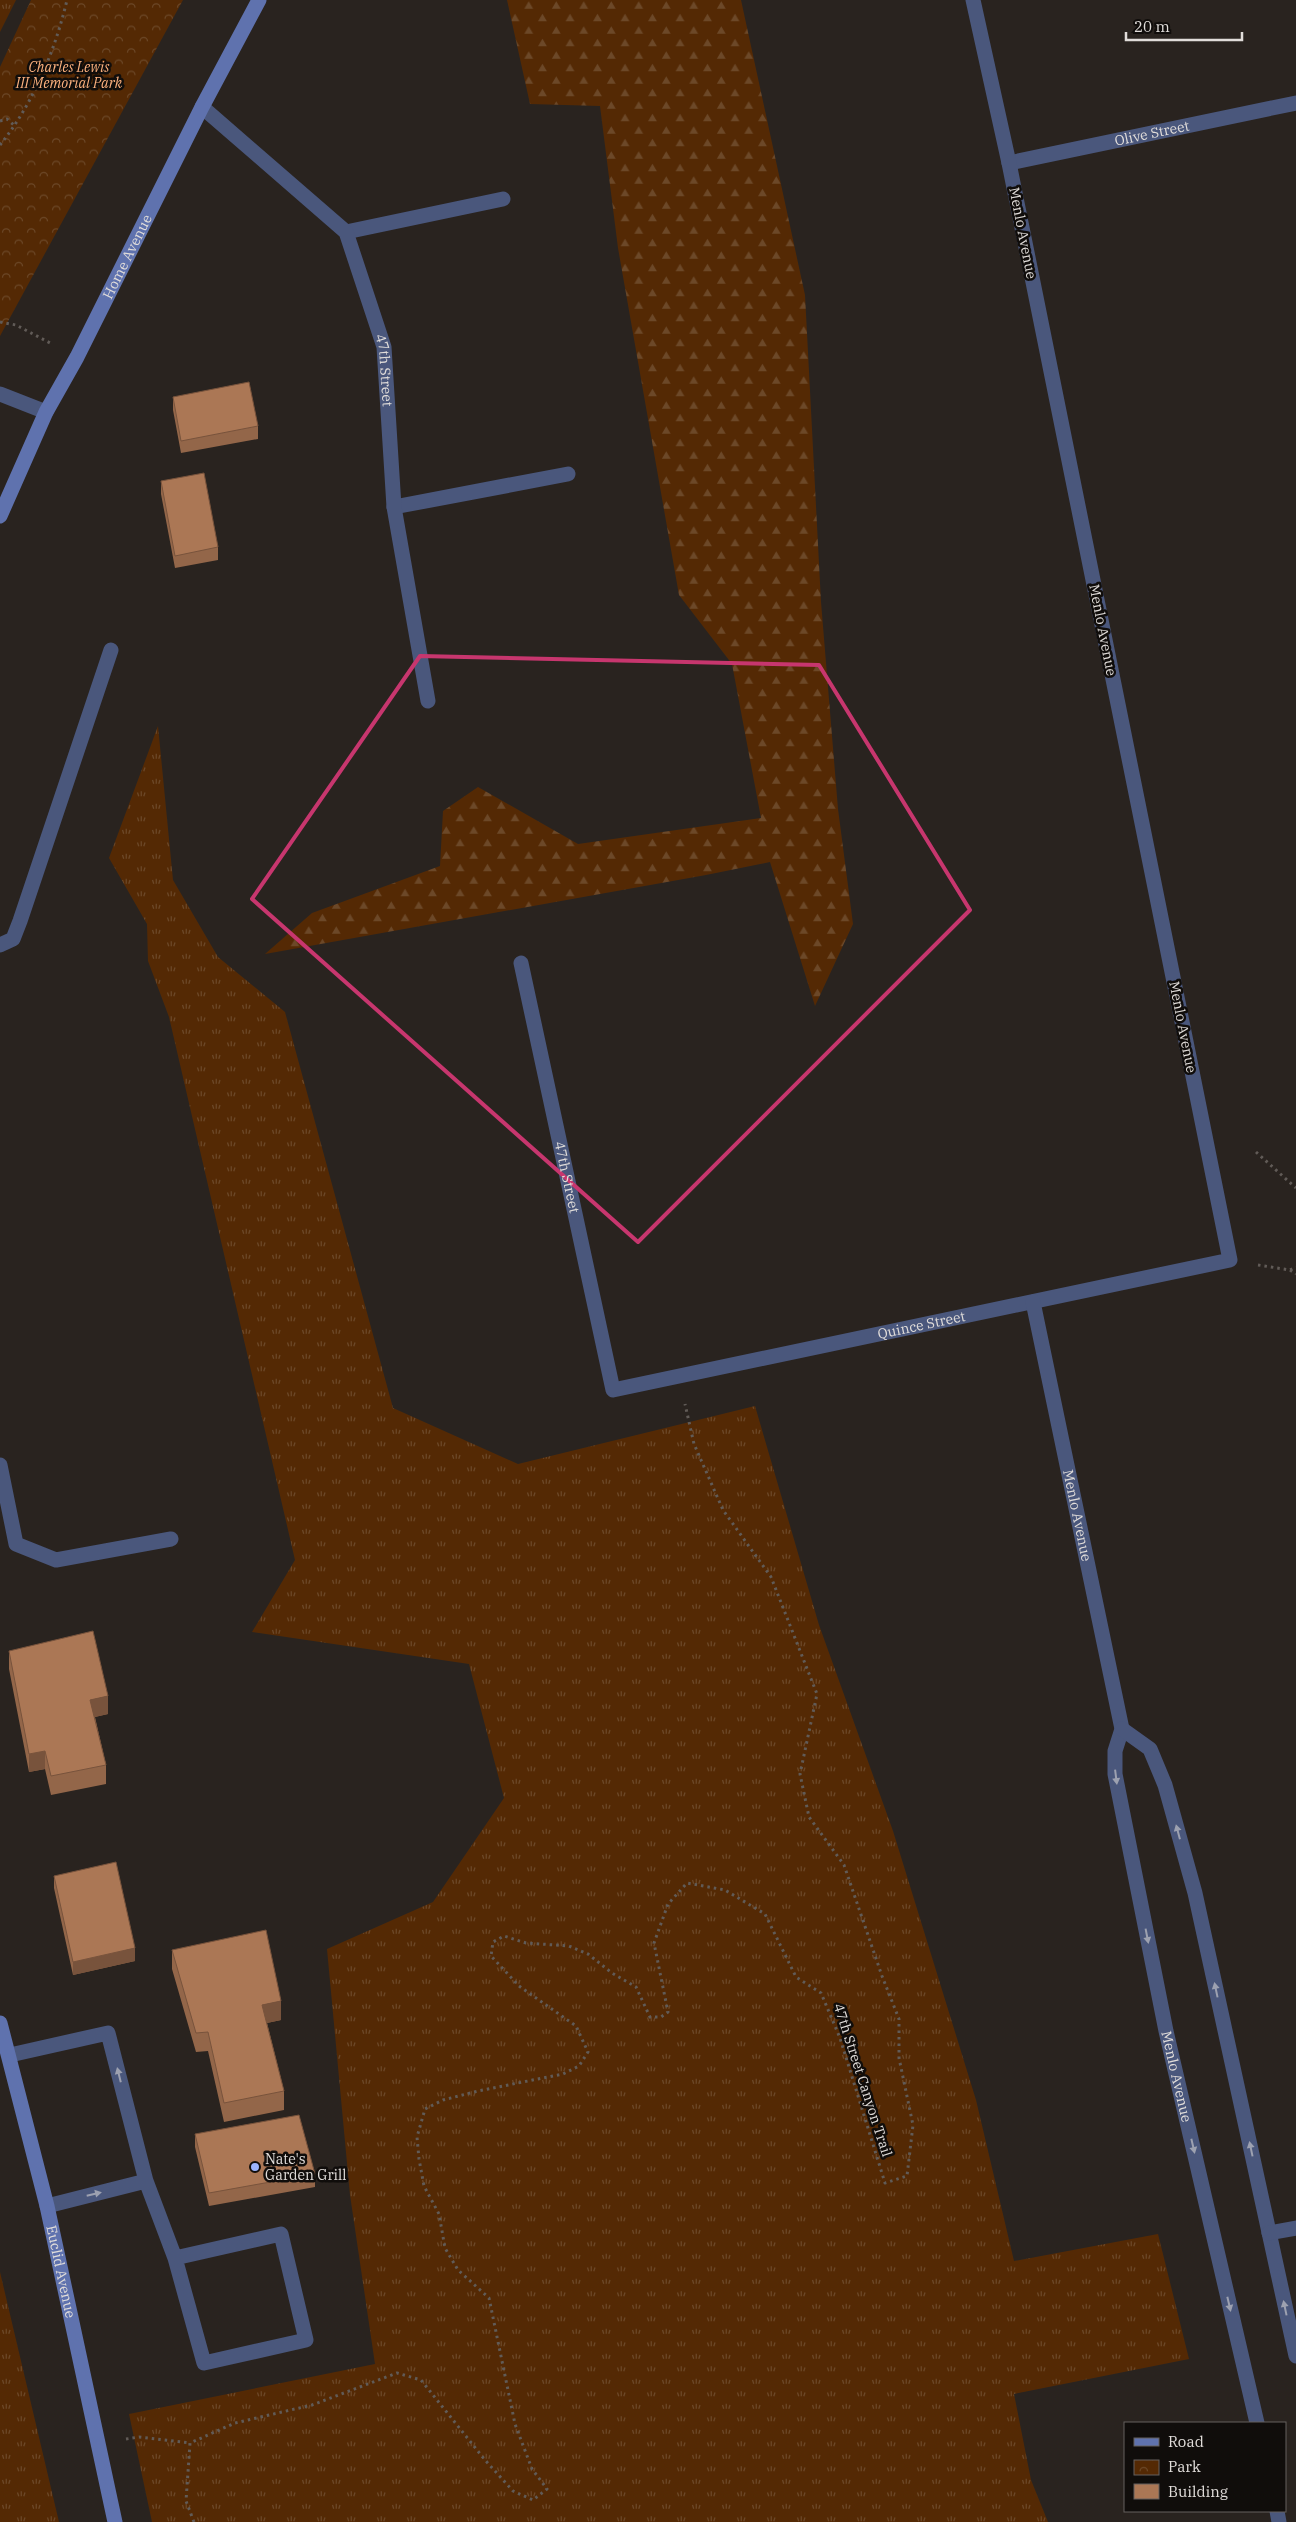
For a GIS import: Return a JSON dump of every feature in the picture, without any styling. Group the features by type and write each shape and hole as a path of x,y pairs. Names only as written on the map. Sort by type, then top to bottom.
{"main road":[{"name":"Home Avenue","path":"0,516 46,412 77,357 202,107 259,0"},
{"name":"Euclid Avenue","path":"0,2023 10,2055 47,2206 115,2522"}],"street":[{"name":"Menlo Avenue","path":"973,0 1009,164 1230,1260"},
{"name":"Olive Street","path":"1009,164 1296,104"},
{"path":"202,107 346,232 503,199"},
{"name":"47th Street","path":"346,232 384,347 394,507 428,701"},
{"path":"0,394 46,412"},
{"path":"394,507 568,474"},
{"path":"0,945 13,939 20,921 111,650"},
{"name":"47th Street","path":"521,963 614,1390"},
{"name":"Quince Street","path":"614,1390 1230,1260"},
{"name":"Menlo Avenue","path":"1033,1302 1122,1729 1115,1751 1115,1774 1166,2031 1257,2422"},
{"path":"0,1465 16,1544 56,1560 172,1539"},
{"path":"1122,1729 1150,1749 1165,1785 1195,1893 1296,2356"},
{"path":"10,2055 108,2032 146,2181 175,2258 204,2363 306,2340 282,2234 175,2258"},
{"path":"47,2206 146,2181"},
{"path":"1269,2233 1296,2228"}],"path":[{"path":"0,145 15,126 50,57 68,0"},
{"path":"0,121 6,119 15,126"},
{"path":"0,322 16,325 77,357"},
{"path":"1256,1152 1296,1188"},
{"path":"1230,1260 1290,1270 1296,1274"},
{"path":"1290,1270 1296,1267"},
{"name":"47th Street Canyon Trail","path":"190,2444 235,2423 312,2405 398,2372 421,2380 485,2460 513,2491 533,2500 547,2489 532,2469 515,2424 489,2298 458,2270 445,2248 439,2214 424,2186 417,2137 425,2109 443,2100 563,2074 579,2066 588,2052 576,2026 520,1986 491,1956 493,1942 504,1936 526,1943 569,1946 588,1954 612,1973 636,1987 650,2017 661,2017 668,2012 654,1943 668,1904 687,1883 725,1890 765,1914 796,1977 821,1993 840,2038 884,2183 907,2176 913,2125 900,2058 899,2019 882,1976 844,1865 809,1817 800,1774 816,1694 771,1577 723,1510 694,1444 679,1376"},
{"path":"97,2444 139,2437 190,2444 186,2501 194,2522"}],"highlighted area":[{"path":"420,656 819,665 970,910 638,1242 252,899"}],"green space":[{"path":"0,0 16,0 0,32"},
{"name":"Charles Lewis III Memorial Park","path":"31,0 183,0 0,336 0,67"},
{"path":"507,0 741,0 805,295 821,602 838,809 853,924 815,1006 770,862 265,954 312,913 440,866 443,811 478,787 578,844 761,818 732,664 679,595 618,248 600,106 530,104"},
{"path":"158,726 173,880 218,957 285,1012 393,1408 518,1464 755,1406 819,1625 893,1831 976,2100 1014,2261 1158,2234 1189,2359 1014,2394 1031,2480 1048,2522 152,2522 129,2414 375,2364 350,2195 327,1949 433,1902 504,1798 469,1664 252,1632 295,1560 169,1017 148,961 147,924 109,858"},
{"path":"0,2272 59,2522 0,2522"}],"building":[{"path":"249,382 258,426 181,441 173,397"},
{"path":"204,473 218,547 175,556 161,481"},
{"path":"93,1631 108,1696 90,1700 106,1765 51,1776 45,1751 29,1754 9,1651"},
{"path":"116,1862 135,1948 73,1962 54,1876"},
{"path":"266,1930 281,2001 262,2005 284,2091 224,2103 208,2032 196,2033 172,1950"},
{"name":"Nate's Garden Grill","path":"299,2115 315,2174 209,2193 195,2134"}],"place":[{"name":"Nate's Garden Grill","path":"255,2167"}]}
